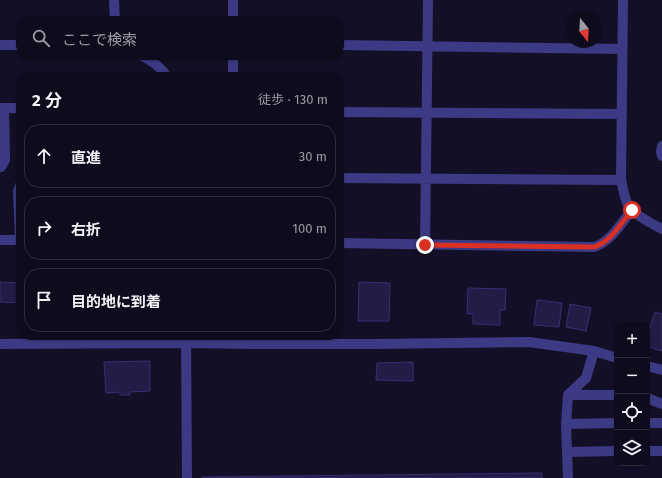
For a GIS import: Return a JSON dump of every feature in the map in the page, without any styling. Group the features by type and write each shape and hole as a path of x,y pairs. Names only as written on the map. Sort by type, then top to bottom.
{"street":[{"path":"114,0 115,16"},
{"path":"233,0 233,16"},
{"path":"425,245 428,0"},
{"path":"623,0 620,180 628,204 632,210 662,230"},
{"path":"0,45 16,45"},
{"path":"344,45 622,49"},
{"path":"150,60 163,72"},
{"path":"233,60 233,72"},
{"path":"0,167 5,160 2,108 16,108"},
{"path":"344,112 622,114"},
{"path":"662,146 662,156"},
{"path":"344,178 620,180"},
{"path":"344,243 594,247 598,246 609,238 632,210"},
{"path":"0,240 16,240"},
{"path":"0,344 149,340"},
{"path":"186,340 187,478"},
{"path":"200,340 254,344 529,342 594,352 614,357"},
{"path":"568,478 566,424 568,395 586,378 594,352"},
{"path":"650,367 662,370"},
{"path":"568,395 614,395"},
{"path":"650,399 662,404"},
{"path":"566,424 614,423"},
{"path":"650,423 662,423"},
{"path":"567,452 614,451"},
{"path":"650,451 662,451"}],"building":[{"path":"0,282 16,283 16,303 0,302"},
{"path":"359,282 390,283 389,321 358,321"},
{"path":"468,288 506,289 505,310 500,310 500,325 473,324 473,314 467,314"},
{"path":"537,300 562,303 559,327 534,325"},
{"path":"570,304 591,308 586,331 566,327"},
{"path":"655,312 662,314 661,351 650,347 650,326"},
{"path":"150,361 150,391 130,392 130,395 120,395 120,392 106,393 104,362"},
{"path":"413,362 413,381 376,380 377,363"},
{"path":"542,473 542,478 202,478 202,477"}],"route":[{"path":"425,245 594,247 598,246 609,238 632,210"}]}
